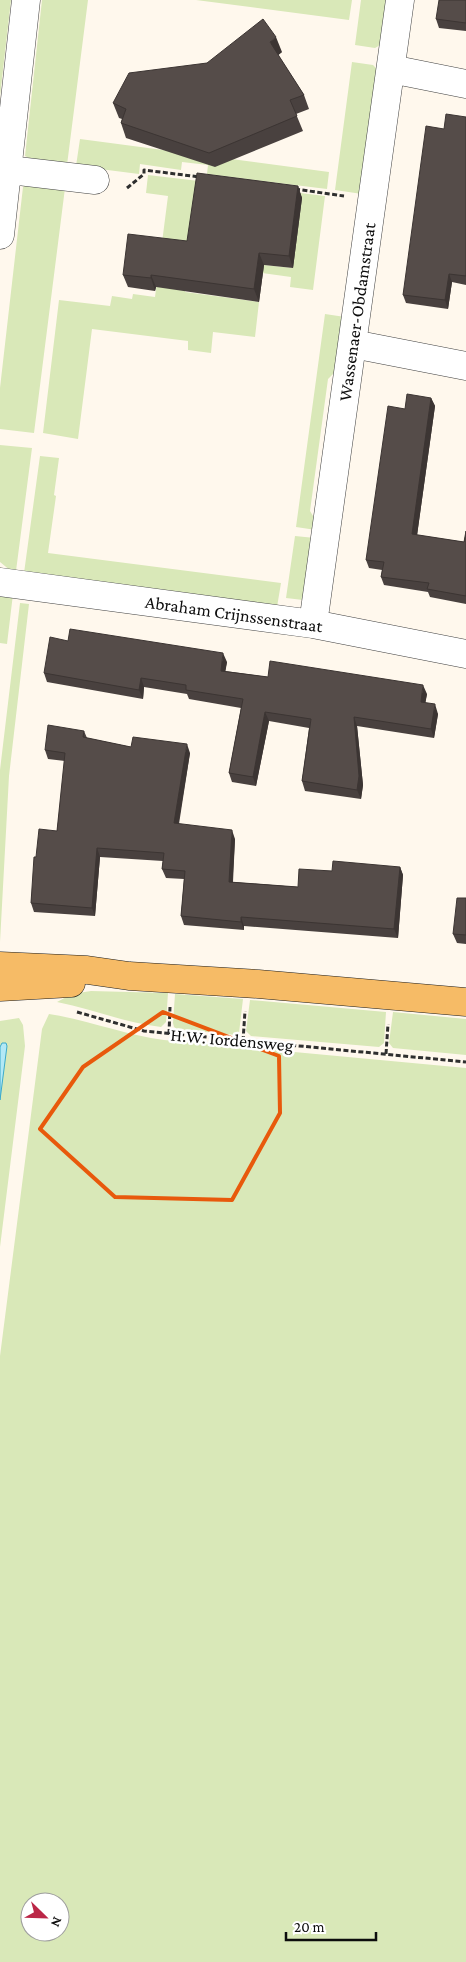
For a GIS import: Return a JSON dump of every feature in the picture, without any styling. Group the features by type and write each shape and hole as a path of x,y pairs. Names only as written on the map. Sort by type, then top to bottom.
{"main road":[{"path":"0,966 86,970 129,976 258,984 466,1002"},
{"path":"0,987 44,985 129,976"}],"street":[{"path":"0,236 4,170 26,0"},
{"name":"Wassenaer-Obdamstraat","path":"313,624 400,0"},
{"path":"391,70 466,84"},
{"path":"4,170 95,180"},
{"path":"353,344 466,366"},
{"name":"Abraham Crijnssenstraat","path":"0,582 313,624 466,654"}],"path":[{"path":"127,188 144,174 144,170 202,177"},
{"path":"288,188 373,200"},
{"name":"H.W. Iordensweg","path":"73,1012 144,1031 466,1062"}],"highlighted area":[{"path":"163,1012 279,1056 280,1113 232,1200 115,1197 40,1129 83,1067"}],"green space":[{"path":"0,0 11,0 0,96"},
{"path":"42,0 88,0 67,165 33,160 25,156"},
{"path":"196,0 352,0 349,20"},
{"path":"361,0 388,0 382,44 375,48 355,45"},
{"path":"352,62 373,65 379,71 362,194 335,190"},
{"path":"80,139 329,172 327,189 207,174 208,165 182,162 181,170 140,164 139,174 76,166"},
{"path":"148,175 325,196 313,290 290,287 291,277 262,273 264,265 293,268 200,199 185,292 259,302 255,337 213,332 211,353 188,350 188,341 92,329 78,439 43,433 59,300 110,306 112,296 132,299 133,294 155,297 168,196 146,193"},
{"path":"30,183 65,188 34,433 0,429 0,388 23,187"},
{"path":"325,314 345,317 337,370 328,379 310,511 316,521 316,530 296,527"},
{"path":"0,445 32,448 16,571 11,571 0,562"},
{"path":"40,456 59,458 48,553 281,583 277,607 24,573"},
{"path":"295,536 315,538 303,600 286,598"},
{"path":"8,593 13,594 7,644 0,643 0,597"},
{"path":"20,603 29,604 9,776 0,942 0,770"},
{"path":"91,991 168,993 166,1022 161,1027 148,1025 57,1002 72,994"},
{"path":"175,994 243,999 239,1033 236,1035 177,1029 173,1023"},
{"path":"250,1000 386,1012 384,1043 379,1047 251,1036 246,1031"},
{"path":"393,1012 466,1019 466,1055 393,1048 389,1043"},
{"path":"49,1014 135,1035 164,1040 466,1068 466,1962 0,1962 0,1356 42,1029"},
{"path":"19,1018 23,1025 25,1046 0,1247 0,1021"}],"water":[{"path":"2,1043 6,1043 7,1046 0,1100 0,1047"}],"building":[{"path":"439,0 466,0 466,23 436,19"},
{"path":"263,19 276,37 270,42 304,95 290,100 297,116 209,153 121,123 126,109 113,103 129,73 207,63"},
{"path":"446,114 466,117 466,276 449,274 445,300 403,295 426,126 444,129"},
{"path":"197,173 298,186 289,256 259,253 254,289 151,275 151,278 123,275 128,234 187,241"},
{"path":"407,394 431,398 412,534 464,542 466,531 466,596 427,589 429,583 381,577 384,562 366,560 388,406 405,409"},
{"path":"70,629 223,653 221,671 268,677 270,661 423,685 421,702 435,704 431,729 354,717 359,776 357,790 302,781 311,719 265,712 253,777 229,773 243,699 186,690 186,685 141,678 139,690 44,673 50,637 68,641"},
{"path":"48,725 84,731 83,737 131,747 133,737 187,744 174,823 232,830 229,882 298,887 299,869 332,871 333,861 400,867 394,929 241,917 241,922 181,916 185,871 162,869 164,853 97,848 92,908 31,903 34,857 36,857 39,829 57,831 65,753 45,750"},
{"path":"457,898 466,898 466,935 453,934"}]}
